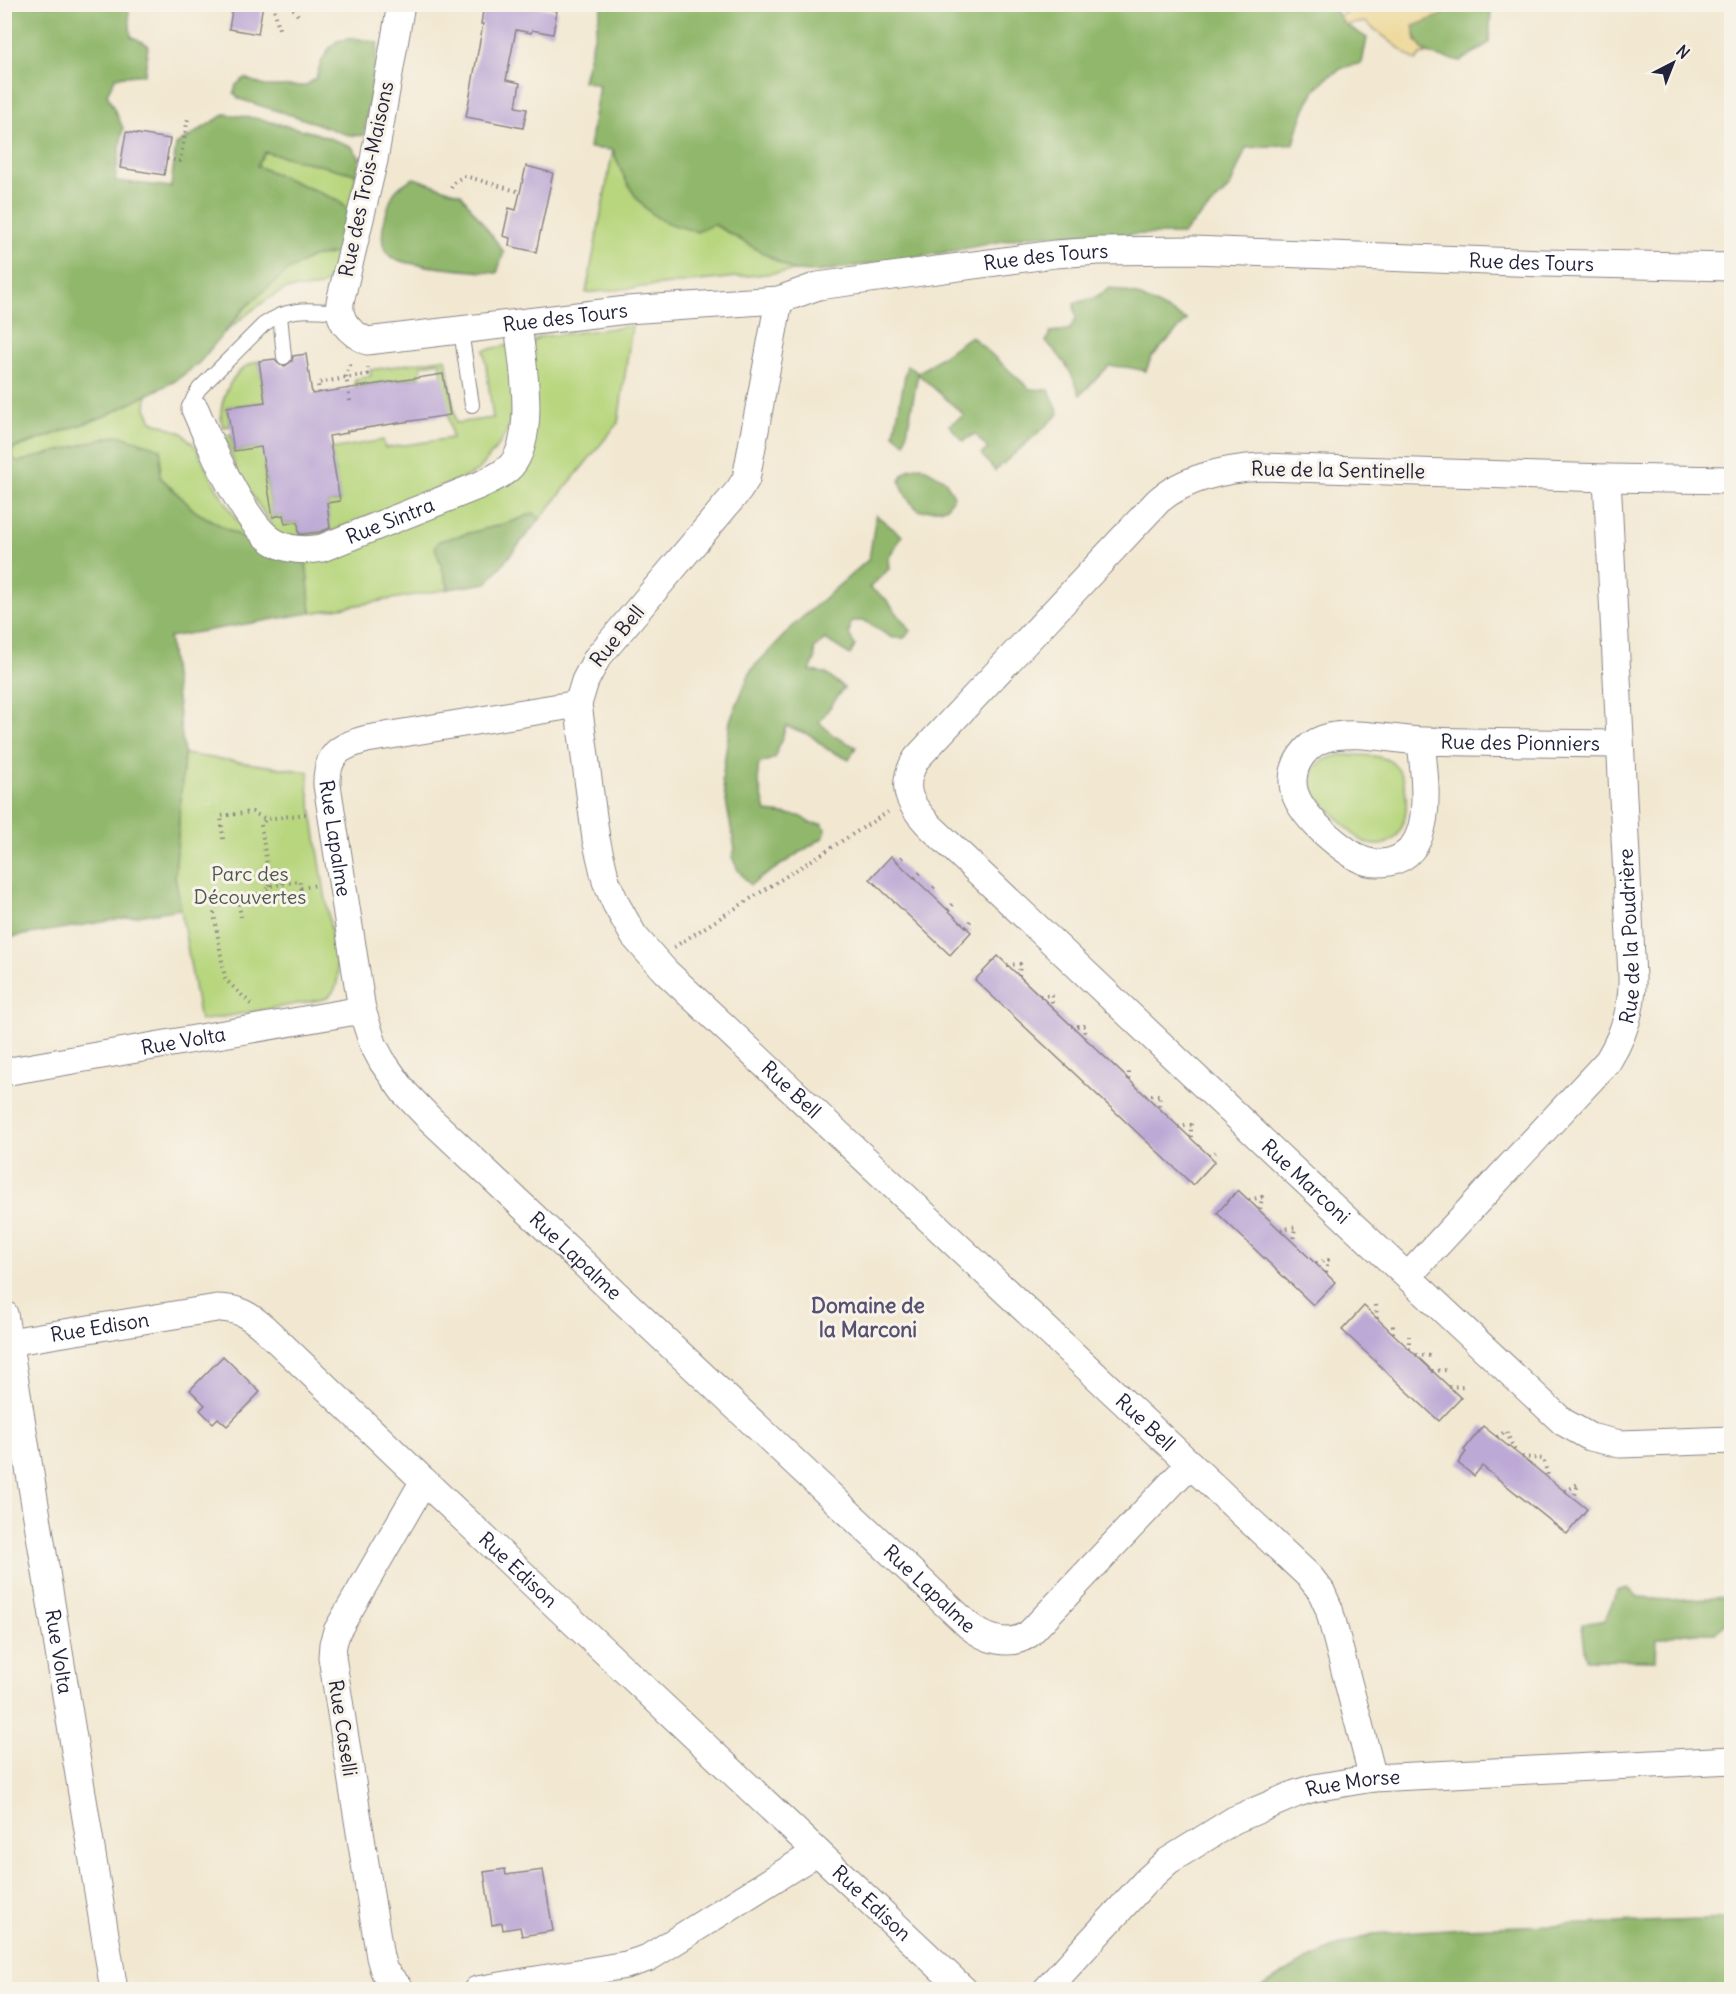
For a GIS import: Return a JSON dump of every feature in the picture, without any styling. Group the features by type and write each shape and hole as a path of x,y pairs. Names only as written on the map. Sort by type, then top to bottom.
{"street":[{"name":"Rue des Trois-Maisons","path":"339,312 341,294 375,153 400,4"},
{"name":"Rue des Tours","path":"373,353 461,331 627,310 779,300 818,286 1056,254 1193,250 1543,263 1731,267"},
{"name":"Rue Bell","path":"779,300 746,479 597,658 585,681 578,704 600,860 613,897 634,936 665,971 1304,1570 1321,1592 1329,1609 1373,1778"},
{"path":"339,312 348,330 373,353"},
{"name":"Rue Sintra","path":"195,409 242,504 256,526 272,541 282,546 305,550 321,548 480,485 510,468 520,450 526,422 518,324"},
{"name":"Rue de la Sentinelle","path":"924,820 912,804 907,789 909,774 917,758 1153,506 1176,488 1232,470 1260,467 1731,480"},
{"name":"Rue de la Poudrière","path":"1408,1276 1608,1062 1621,1038 1630,1010 1632,989 1607,478"},
{"name":"Rue Lapalme","path":"578,704 367,739 348,744 335,754 329,764 327,785 362,1010 377,1053 392,1077 417,1106 981,1635 1009,1641 1019,1640 1033,1631 1190,1464"},
{"name":"Rue des Pionniers","path":"1421,741 1425,799 1423,826 1410,851 1396,860 1378,863 1360,859 1330,836 1301,808 1297,801 1293,783 1295,768 1307,750 1322,739 1344,735 1421,741 1619,744"},
{"name":"Rue Marconi","path":"924,820 1554,1415 1581,1433 1599,1440 1620,1444 1731,1440"},
{"name":"Rue Volta","path":"4,1072 362,1010"},
{"name":"Rue Edison","path":"9,1342 217,1308 244,1313 264,1328 964,1989"},
{"name":"Rue Volta","path":"4,1314 114,1989"},
{"name":"Rue Caselli","path":"401,1989 384,1971 380,1957 332,1657 333,1644 338,1631 424,1481"},
{"name":"Rue Morse","path":"1046,1989 1145,1882 1168,1861 1192,1844 1250,1811 1295,1794 1314,1788 1373,1778 1731,1760"},
{"path":"477,1989 641,1961 672,1944 817,1852"}],"lane":[{"path":"195,409 193,399 199,389 263,325 286,311 339,312"},
{"path":"280,315 284,357"},
{"path":"461,331 472,405"}],"path":[{"path":"273,4 272,8 280,33"},
{"path":"291,4 298,17"},
{"path":"167,159 180,161 188,118"},
{"path":"451,188 455,181 465,176 520,192"},
{"path":"319,393 318,383 368,374 373,353"},
{"path":"346,377 351,401"},
{"path":"671,949 894,808"},
{"path":"223,839 221,816 252,812 266,819 312,814"},
{"path":"266,819 261,825 270,886"},
{"path":"897,862 904,856"},
{"path":"281,870 283,884"},
{"path":"915,878 921,872"},
{"path":"252,1012 252,1005 225,979 214,914 215,905 218,900 262,894 270,886 300,881 301,888 324,884"},
{"path":"929,892 936,885"},
{"path":"238,898 241,917"},
{"path":"948,910 954,903"},
{"path":"966,927 971,920"},
{"path":"1007,965 1020,964 1019,976"},
{"path":"1040,996 1052,995 1052,1007"},
{"path":"1071,1026 1084,1026 1085,1038"},
{"path":"1129,1068 1129,1080"},
{"path":"1145,1095 1160,1095 1159,1108"},
{"path":"1178,1126 1191,1125 1191,1138"},
{"path":"1209,1156 1217,1150"},
{"path":"1249,1200 1262,1197 1260,1210"},
{"path":"1281,1230 1295,1227 1293,1241"},
{"path":"1316,1263 1328,1260 1326,1273"},
{"path":"1376,1305 1377,1319"},
{"path":"1393,1321 1393,1333"},
{"path":"1408,1349 1409,1336"},
{"path":"1416,1355 1430,1356"},
{"path":"1432,1371 1447,1370"},
{"path":"1449,1387 1464,1386"},
{"path":"1497,1437 1506,1431 1515,1451"},
{"path":"1522,1457 1543,1459 1549,1479"},
{"path":"1564,1491 1578,1484 1574,1499"}],"green space":[{"path":"1332,4 1343,23 1367,38 1362,63 1329,76 1314,92 1300,122 1294,144 1246,148 1230,187 1182,234 1033,235 942,253 817,272 794,271 714,224 697,232 661,220 644,207 631,190 613,150 589,148 599,85 583,81 602,5"},
{"path":"5,5 128,5 131,36 148,45 145,74 116,77 107,94 123,128 115,181 171,187 176,145 225,114 255,118 315,133 351,146 360,158 356,174 265,152 257,166 337,200 349,210 338,253 312,257 289,270 245,307 199,363 175,381 103,417 13,448 12,457 18,462 118,435 161,449 160,477 196,512 272,554 306,561 311,613 169,637 184,754 175,876 181,909 5,938"},
{"path":"1444,5 1494,5 1491,9 1489,43 1461,61 1435,56 1423,50 1413,26 1442,15"},
{"path":"354,38 378,43 364,135 357,136 339,132 239,99 234,93 236,85 245,78 264,86 305,86 316,78 321,62 337,41"},
{"path":"613,150 621,171 794,271 586,293"},
{"path":"265,152 356,174 349,210 337,200 257,166"},
{"path":"414,178 461,194 504,252 497,273 412,263 391,257 387,253 382,233 389,204 397,190"},
{"path":"338,253 330,277 321,286 284,290 260,305 223,334 252,302 286,271 310,257"},
{"path":"1110,288 1135,294 1187,320 1151,358 1146,371 1109,366 1080,395 1067,366 1046,342 1050,332 1069,330 1076,319 1074,303 1094,298"},
{"path":"632,326 618,423 540,519 534,514 435,547 449,589 311,613 306,561 505,483 533,342 539,337"},
{"path":"971,336 1030,389 1049,390 1059,414 995,471 981,454 988,449 975,434 963,441 949,425 964,415 918,374 905,443 894,434 907,365 918,373"},
{"path":"510,345 514,396 511,420 499,444 477,472 308,541 278,535 238,474 224,435 231,434 234,451 272,445 264,466 273,517 283,515 285,524 298,522 300,535 330,530 327,503 340,501 331,449 383,440 385,448 452,438 440,362 422,365 420,377 355,387 355,379 371,376 370,370 446,358 456,423 493,418 484,350"},
{"path":"259,361 265,402 227,407 230,426 223,427 221,411 229,385 239,372"},
{"path":"147,395 146,408 152,421 182,433 196,447 215,485 239,524 272,554 196,512 118,435 18,462 12,457 13,449 103,417"},
{"path":"921,466 945,480 954,496 946,508 920,511 907,498 900,481 903,474"},
{"path":"534,513 540,519 487,583 449,589 435,547 439,541 511,522"},
{"path":"876,515 902,536 888,558 889,569 869,588 885,598 911,631 904,638 892,638 865,621 851,621 849,634 855,646 850,655 825,639 814,649 815,659 810,671 825,673 844,688 819,722 834,736 856,747 849,760 827,749 810,735 786,726 775,758 759,764 759,782 766,812 800,816 810,823 822,824 826,829 824,837 750,885 738,870 732,857 735,849 722,780 730,721 751,670 796,623 869,559"},
{"name":"Parc des Découvertes","path":"184,754 309,772 308,787 338,975 335,989 325,999 200,1021 175,876"},
{"path":"1342,755 1380,757 1391,762 1399,771 1404,783 1406,813 1402,827 1395,838 1384,844 1370,844 1360,840 1315,794 1312,784 1313,772 1327,759"},
{"path":"1628,1588 1640,1598 1668,1600 1731,1597 1731,1622 1725,1623 1715,1633 1685,1633 1657,1639 1656,1660 1586,1659 1582,1624 1605,1620 1617,1591"},
{"path":"1731,1919 1731,1989 1258,1989 1305,1961 1373,1934 1464,1928"}],"sand":[{"path":"1354,5 1444,5 1442,15 1413,26 1416,41 1426,54 1420,55 1416,61 1365,22 1345,25 1339,16"}],"building":[{"path":"233,4 263,4 258,34 229,29"},
{"path":"484,4 526,4 557,11 553,34 516,30 506,80 520,83 516,107 527,109 523,128 466,117 483,24 481,24"},
{"path":"126,132 170,139 164,175 120,168"},
{"path":"526,166 553,173 536,252 509,246 510,238 503,236 509,208 516,210"},
{"path":"306,354 312,394 443,374 450,415 347,431 347,433 329,436 340,501 327,503 330,528 320,532 299,534 298,522 285,524 283,515 273,517 261,447 234,451 227,407 265,402 259,361 275,359 280,365 285,366 292,361 293,356"},
{"path":"891,856 971,932 950,955 870,879"},
{"path":"998,956 1215,1161 1193,1185 975,980"},
{"path":"1238,1190 1335,1282 1313,1305 1217,1213"},
{"path":"1364,1306 1461,1398 1439,1421 1342,1330"},
{"path":"223,1356 260,1392 227,1426 218,1418 213,1423 200,1410 205,1405 190,1390"},
{"path":"1483,1426 1587,1509 1567,1534 1482,1466 1474,1476 1458,1463 1466,1452 1464,1450"},
{"path":"505,1869 506,1875 543,1870 553,1931 522,1936 520,1927 503,1930 502,1923 492,1925 484,1872"}],"district":[{"name":"Domaine de la Marconi","path":"868,1318"}]}
